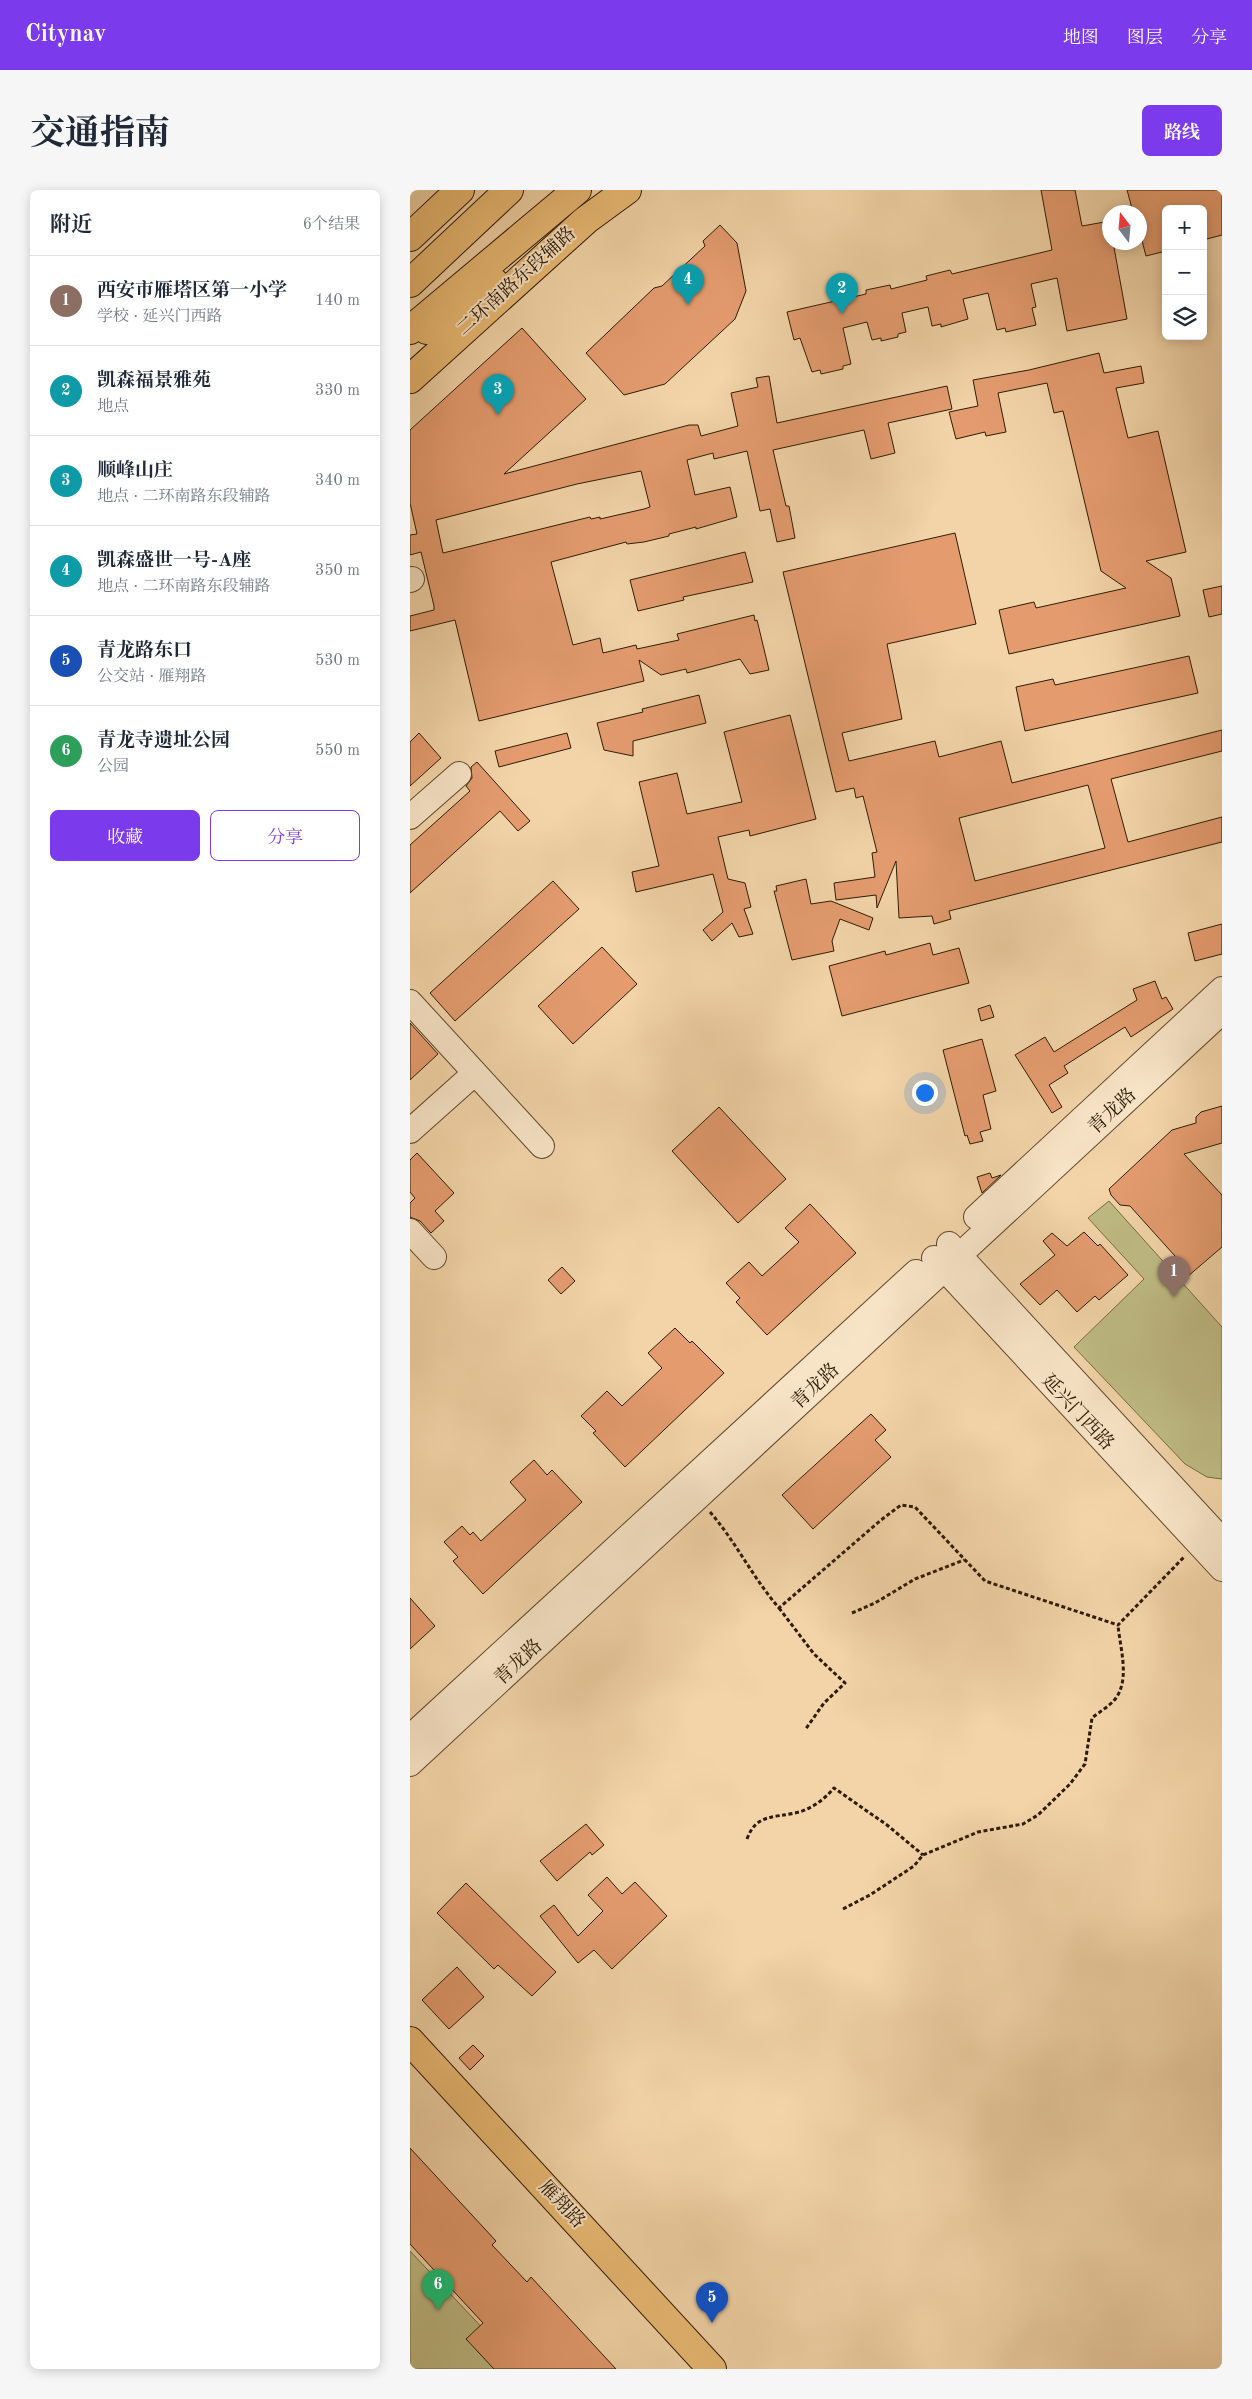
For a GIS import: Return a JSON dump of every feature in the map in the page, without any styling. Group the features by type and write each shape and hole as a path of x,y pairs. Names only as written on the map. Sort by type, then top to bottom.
{"main road":[{"path":"410,237 460,190"},
{"path":"410,283 509,190"},
{"path":"410,330 577,190"},
{"name":"二环南路东段辅路","path":"410,379 586,220 627,190"},
{"path":"410,342 586,220"},
{"name":"雁翔路","path":"410,2041 712,2369"},
{"name":"雁翔路","path":"410,2068 689,2369"}],"street":[{"path":"410,817 459,774"},
{"name":"青龙路","path":"410,1764 697,1497 1222,988"},
{"path":"410,1002 542,1146"},
{"name":"青龙路","path":"410,1737 946,1256 1222,1012"},
{"path":"410,1131 475,1073"},
{"path":"410,1231 434,1257"},
{"name":"延兴门西路","path":"946,1256 1222,1540"},
{"name":"延兴门西路","path":"946,1256 1222,1569"}],"path":[{"path":"697,1497 729,1536 762,1588 814,1654 845,1683 824,1703 805,1730"},
{"path":"779,1608 881,1520 901,1506 915,1507 986,1581 1118,1626"},
{"path":"1118,1626 1198,1543"},
{"path":"852,1612 875,1603 916,1579 964,1560"},
{"path":"843,1910 914,1866 923,1855 978,1832 1023,1824 1038,1815 1070,1784 1085,1764 1092,1718 1114,1700 1122,1688 1123,1671 1118,1626"},
{"path":"747,1839 751,1827 763,1820 796,1813 811,1807 826,1797 834,1788 887,1825 923,1855"}],"shaded area":[{"path":"1109,1201 1222,1327 1222,1479 1207,1477 1185,1464 1074,1347 1144,1279 1088,1218"},
{"path":"410,2251 521,2369 410,2369"}],"building":[{"path":"1041,190 1075,190 1082,226 1102,222 1102,250 1114,250 1127,319 1067,331 1057,278 1031,284 1036,307 1032,308 1036,325 1006,332 1005,328 997,330 988,293 963,299 968,319 941,327 941,324 932,326 928,307 902,313 906,332 898,334 898,337 881,341 881,338 872,340 867,322 843,328 851,364 843,366 843,369 821,374 820,370 812,372 800,338 794,340 787,312 866,294 866,290 890,285 891,289 927,280 926,276 950,270 952,274 1052,250"},
{"path":"1127,190 1222,190 1222,235 1207,239 1207,205 1162,205 1162,252 1146,256 1144,250 1147,250 1147,205 1131,205"},
{"path":"720,225 737,243 746,291 735,319 665,384 624,395 586,353 654,288 662,286 705,246 703,241"},
{"path":"522,328 586,399 504,474 689,425 698,425 701,436 738,426 731,393 758,387 756,378 769,376 777,423 947,386 952,409 888,423 895,453 871,459 864,430 773,450 786,506 789,506 795,538 777,542 770,509 760,511 747,451 714,459 713,453 687,460 695,495 730,487 737,517 696,529 696,527 669,534 669,536 644,542 627,544 626,542 551,562 573,645 600,638 603,653 636,645 637,649 679,640 677,634 754,615 755,621 757,620 769,670 750,674 740,659 687,673 686,669 661,675 639,660 644,681 479,721 455,620 410,631 410,616 434,610 434,606 421,552 410,555 410,535 417,534 410,503 410,430","holes":["641,471 650,507 600,519 600,517 591,519 590,517 443,553 436,520 577,484"]},
{"path":"1099,353 1104,373 1141,366 1144,383 1116,388 1128,438 1158,431 1186,552 1146,561 1171,578 1180,616 1009,654 999,610 1034,602 1036,608 1126,588 1101,571 1063,411 1054,413 1047,383 998,393 1006,432 986,436 985,432 956,439 949,412 978,406 973,380 1029,370"},
{"path":"955,533 976,624 887,644 902,719 842,733 849,761 935,741 939,757 1001,741 1012,783 1222,730 1222,751 1111,779 1128,842 1222,817 1222,842 949,911 951,919 934,924 932,916 899,918 896,861 877,908 876,895 836,900 834,883 875,877 872,853 877,852 863,796 856,798 854,788 836,792 783,572","holes":["1088,785 1105,848 975,881 959,818"]},
{"path":"745,552 753,582 683,597 684,600 638,611 630,580"},
{"path":"1222,586 1222,614 1209,617 1203,590"},
{"path":"1189,656 1198,693 1025,731 1016,687 1053,679 1055,685"},
{"path":"699,695 706,723 633,741 633,756 604,750 597,723 643,712 642,709"},
{"path":"790,715 816,819 750,836 749,830 718,837 728,879 745,883 751,907 744,909 753,934 739,937 732,923 712,941 703,930 723,912 713,874 636,892 632,872 659,866 639,782 677,773 687,814 742,802 724,732"},
{"path":"419,733 441,758 410,786 410,742"},
{"path":"567,733 571,748 499,767 495,751"},
{"path":"477,762 530,821 518,831 500,811 410,893 410,845 470,791 466,786 472,778 471,767"},
{"path":"806,879 811,904 831,901 873,918 869,930 840,919 832,941 834,951 792,960 774,891 777,891 776,886"},
{"path":"553,881 579,909 455,1021 430,993"},
{"path":"1222,924 1222,954 1195,961 1188,933"},
{"path":"930,943 933,955 959,948 969,983 842,1016 829,966 885,951 886,955"},
{"path":"602,947 637,984 573,1044 538,1006"},
{"path":"1155,981 1162,999 1166,997 1173,1009 1131,1037 1125,1027 1064,1066 1068,1073 1049,1085 1062,1107 1052,1113 1015,1055 1045,1037 1054,1052 1137,1000 1133,989"},
{"path":"990,1005 994,1017 981,1021 978,1009"},
{"path":"410,1023 438,1054 410,1080"},
{"path":"982,1039 996,1091 983,1095 991,1129 980,1132 983,1141 970,1144 967,1135 965,1136 943,1050"},
{"path":"1222,1106 1222,1143 1184,1154 1222,1195 1222,1247 1187,1277 1175,1264 1175,1256 1130,1206 1120,1205 1111,1195 1109,1189 1172,1130 1196,1123 1196,1117 1201,1112"},
{"path":"719,1107 786,1179 738,1223 672,1151"},
{"path":"417,1153 454,1193 435,1211 444,1221 431,1233 420,1221 410,1217 410,1203 415,1198 410,1192 410,1160"},
{"path":"990,1173 992,1178 1001,1175 982,1193 977,1177"},
{"path":"810,1204 856,1253 767,1335 736,1302 740,1298 726,1283 749,1262 762,1276 799,1242 785,1228"},
{"path":"1084,1232 1098,1246 1100,1244 1128,1275 1099,1300 1095,1296 1077,1312 1057,1290 1040,1305 1020,1284 1055,1255 1043,1241 1052,1233 1067,1246"},
{"path":"562,1267 575,1281 561,1294 548,1280"},
{"path":"675,1328 690,1343 692,1341 724,1373 625,1467 593,1433 596,1431 581,1416 607,1391 622,1406 662,1368 648,1353"},
{"path":"871,1414 886,1430 875,1440 891,1457 813,1529 782,1495"},
{"path":"534,1460 547,1475 552,1470 582,1502 483,1594 453,1561 458,1557 444,1542 462,1526 470,1535 473,1532 481,1541 526,1500 510,1482"},
{"path":"410,1598 435,1626 410,1649"},
{"path":"586,1824 604,1845 592,1855 590,1852 557,1881 540,1861"},
{"path":"607,1877 622,1894 635,1882 667,1916 612,1969 594,1950 578,1963 540,1916 554,1905 578,1936 603,1911 588,1895"},
{"path":"466,1883 556,1972 532,1996 498,1965 494,1969 437,1913"},
{"path":"457,1967 484,1997 449,2029 422,2000"},
{"path":"473,2045 484,2056 470,2070 459,2058"},
{"path":"410,2148 496,2241 492,2245 527,2282 531,2277 616,2369 494,2369 466,2339 483,2323 410,2244"}],"place":[{"name":"凯森盛世一号-A座","path":"688,305"},
{"name":"凯森福景雅苑","path":"842,314"},
{"name":"顺峰山庄","path":"498,415"},
{"name":"西安市雁塔区第一小学","path":"1174,1297"},
{"name":"青龙寺遗址公园","path":"438,2310"},
{"name":"青龙路东口","path":"712,2323"}]}
